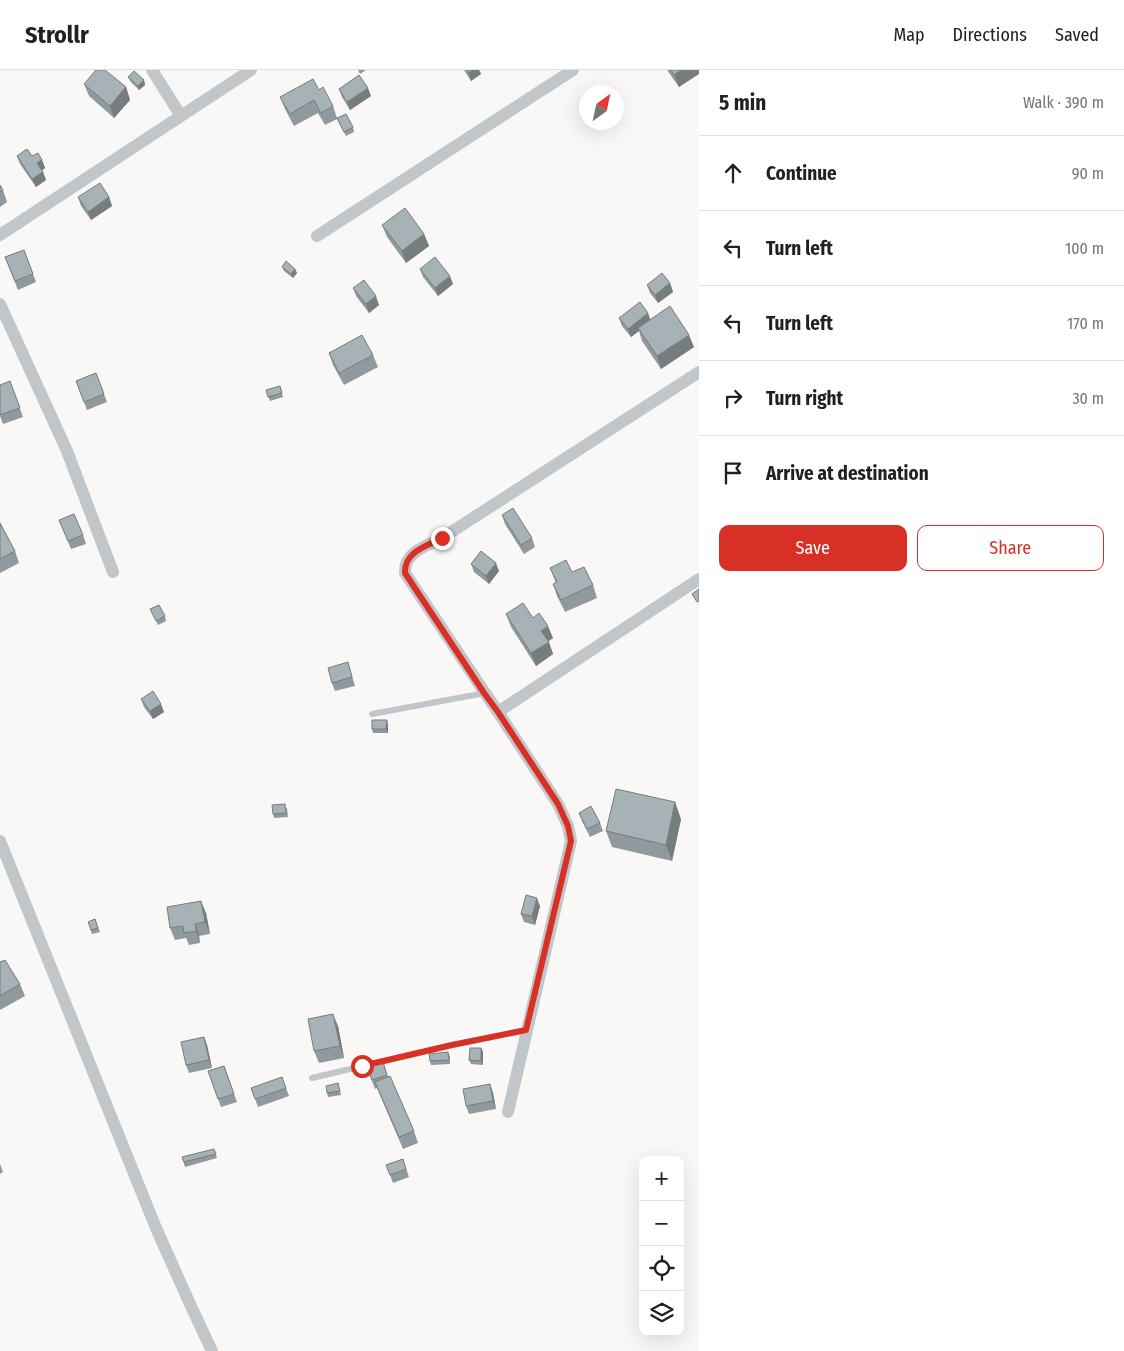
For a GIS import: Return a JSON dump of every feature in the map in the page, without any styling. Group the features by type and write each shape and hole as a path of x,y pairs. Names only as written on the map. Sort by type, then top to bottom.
{"street":[{"path":"152,70 181,116"},
{"path":"0,235 252,70"},
{"path":"317,236 573,70"},
{"path":"0,304 66,451 114,572"},
{"path":"508,1112 571,841 568,826 558,804 405,573 405,566 411,554 442,538 699,372"},
{"path":"498,712 699,579"},
{"path":"0,841 156,1228 212,1351"}],"lane":[{"path":"372,714 484,693"},
{"path":"312,1078 452,1045 526,1030"}],"building":[{"path":"96,70 105,70 126,87 110,106 84,84"},
{"path":"671,70 681,70 674,75"},
{"path":"134,71 144,80 138,86 128,77"},
{"path":"359,75 368,88 347,102 339,89"},
{"path":"313,79 319,90 323,87 333,106 321,113 314,100 290,114 280,97"},
{"path":"346,114 353,127 344,132 337,118"},
{"path":"27,149 32,156 38,153 42,160 37,163 43,172 32,179 17,156"},
{"path":"100,183 109,197 88,212 78,197"},
{"path":"405,208 424,234 402,251 382,225"},
{"path":"24,250 33,274 15,281 5,257"},
{"path":"435,257 450,276 435,288 420,269"},
{"path":"286,261 295,269 291,274 282,267"},
{"path":"662,273 670,283 655,295 647,285"},
{"path":"364,280 376,296 366,304 353,288"},
{"path":"640,302 648,313 628,329 619,318"},
{"path":"670,306 689,335 657,356 638,328"},
{"path":"362,335 373,355 339,373 329,353"},
{"path":"96,373 104,394 84,402 76,381"},
{"path":"10,381 20,408 0,415 0,385"},
{"path":"280,386 282,393 268,397 266,390"},
{"path":"513,508 532,538 521,545 502,515"},
{"path":"74,514 83,535 68,541 59,520"},
{"path":"0,523 15,551 0,559"},
{"path":"481,551 496,563 486,576 471,564"},
{"path":"566,560 572,572 584,567 593,585 561,600 553,584 557,582 550,568"},
{"path":"699,589 699,601 697,602 692,594"},
{"path":"523,603 533,618 539,613 548,626 541,631 549,642 531,653 506,614"},
{"path":"159,605 165,616 156,621 150,609"},
{"path":"348,662 352,677 332,683 328,668"},
{"path":"153,691 161,704 150,711 141,699"},
{"path":"372,720 387,720 386,729 372,729"},
{"path":"616,789 675,802 666,845 606,831"},
{"path":"285,804 286,813 273,814 272,805"},
{"path":"591,806 600,823 587,829 579,813"},
{"path":"526,895 537,898 532,916 521,914"},
{"path":"201,901 205,922 195,924 196,931 184,933 183,926 170,928 167,907"},
{"path":"95,919 98,928 91,930 88,922"},
{"path":"5,960 20,984 0,996 0,962"},
{"path":"333,1014 340,1046 314,1051 308,1019"},
{"path":"204,1037 209,1060 186,1065 181,1042"},
{"path":"470,1048 481,1048 481,1061 469,1060"},
{"path":"448,1052 449,1060 430,1061 429,1054"},
{"path":"383,1062 387,1075 372,1080 367,1068"},
{"path":"224,1066 234,1094 218,1099 208,1071"},
{"path":"390,1076 414,1131 399,1137 375,1082"},
{"path":"282,1077 286,1088 255,1099 251,1088"},
{"path":"338,1083 340,1091 327,1093 326,1086"},
{"path":"490,1084 493,1101 466,1106 463,1089"},
{"path":"214,1149 216,1154 184,1162 182,1157"},
{"path":"403,1159 406,1169 390,1175 386,1165"}],"route":[{"path":"362,1066 526,1030 571,841 568,826 558,804 405,573 405,566 411,554 442,538"}]}
